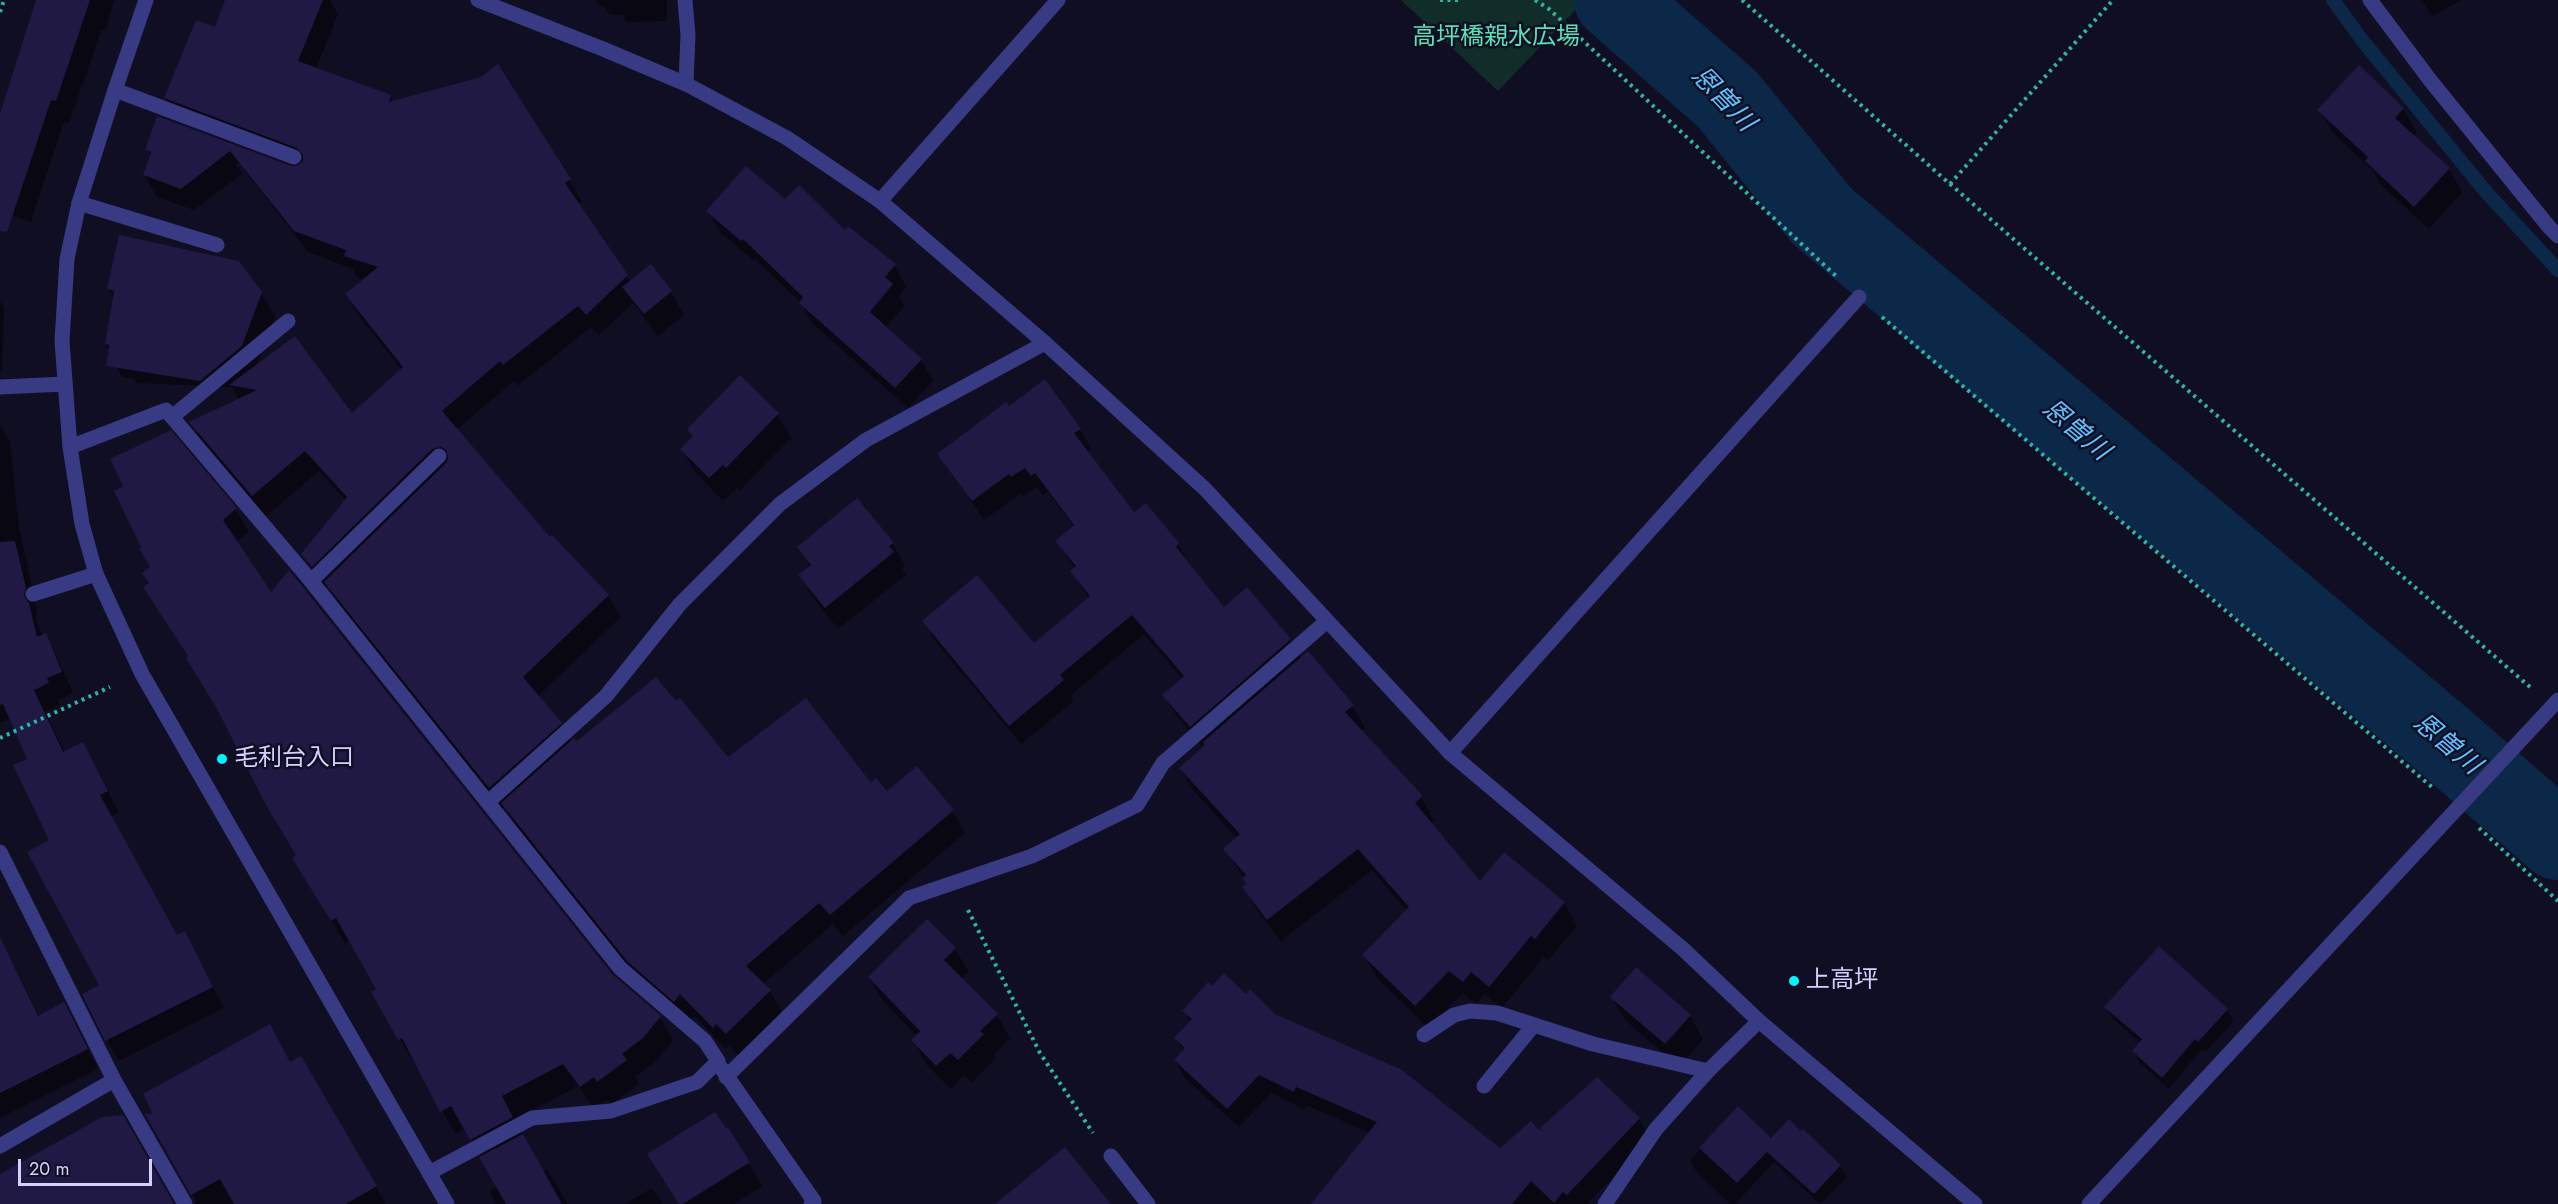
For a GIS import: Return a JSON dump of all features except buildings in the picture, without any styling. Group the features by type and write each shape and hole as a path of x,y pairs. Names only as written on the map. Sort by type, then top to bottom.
{"street":[{"path":"146,0 79,203 67,259 62,341 70,447 82,524 96,574 142,674 445,1203"},
{"path":"478,0 686,84 787,138 880,201 1045,343 1205,489 1450,753 1683,949 1759,1021 1975,1204"},
{"path":"685,0 688,35 686,84"},
{"path":"880,201 1058,0"},
{"path":"2370,0 2430,80 2558,236"},
{"path":"115,90 294,157"},
{"path":"79,203 217,245"},
{"path":"1450,753 1859,297"},
{"path":"172,417 288,321"},
{"path":"488,802 606,696 680,604 780,504 866,440 1045,343"},
{"path":"0,387 65,384"},
{"path":"70,447 166,410 310,581 620,968 705,1041 726,1077 814,1202 811,1204"},
{"path":"310,581 439,456"},
{"path":"33,594 96,574"},
{"path":"726,1077 909,898 1032,856 1137,805 1163,763 1327,621"},
{"path":"2089,1204 2555,703"},
{"path":"0,852 114,1080 185,1204"},
{"path":"1424,1035 1454,1015 1470,1011 1497,1013 1593,1044 1708,1071"},
{"path":"1605,1204 1656,1129 1708,1071 1759,1021"},
{"path":"1484,1086 1533,1026"},
{"path":"429,1173 532,1118 611,1111 697,1082 718,1061"},
{"path":"0,1146 114,1080"},
{"path":"1111,1156 1148,1204"}],"path":[{"path":"0,12 4,0"},
{"path":"1440,0 1461,0"},
{"path":"1535,0 1558,17 1859,297 2457,808 2558,901"},
{"path":"1742,0 1950,184 2555,703"},
{"path":"1950,184 2113,0"},
{"path":"0,738 110,687"},
{"path":"931,890 967,908 1040,1053 1084,1121 1111,1156"}],"green space":[{"name":"高坪橋親水広場","path":"1401,0 1585,0 1498,91"}],"waterway":[{"name":"恩曽川","path":"1614,0 1727,99 1822,216 2442,739 2558,840"},
{"path":"2333,0 2362,40 2486,192 2558,270"}],"place":[{"name":"毛利台入口","path":"222,759"},
{"name":"上高坪","path":"1794,981"}]}
